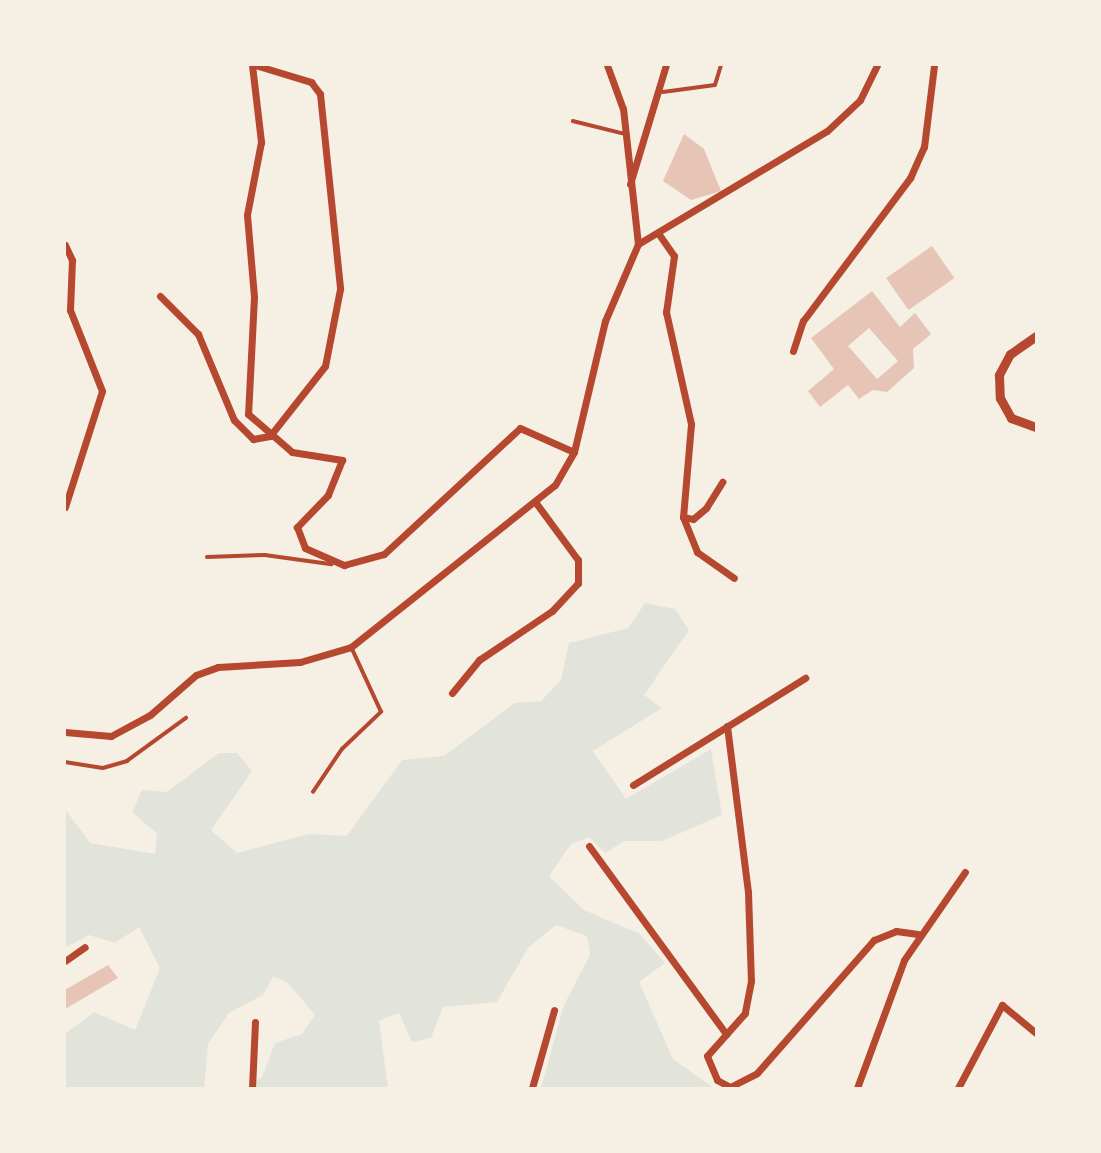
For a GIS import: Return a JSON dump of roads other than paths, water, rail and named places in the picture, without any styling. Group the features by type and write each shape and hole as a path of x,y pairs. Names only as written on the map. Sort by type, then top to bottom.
{"street":[{"path":"160,296 198,334 234,420 253,439 270,436 325,366 340,289 320,94 311,82 253,65 261,142 247,215 254,297 245,401 247,414 270,436 292,452 342,460 328,495 297,527 305,548 331,564 361,562 399,544 520,428 574,452"},
{"path":"65,732 111,736 150,715 196,675 218,667 300,662 351,647 399,615 467,551 536,503 574,452 605,321 638,244 617,79 607,65"},
{"path":"629,188 663,92 666,65"},
{"path":"638,244 827,131 854,107 877,65"},
{"path":"793,351 803,320 910,178 924,147 934,65"},
{"path":"658,233 674,256 666,312 691,424 683,517 697,552 734,578"},
{"path":"65,244 72,260 70,310 102,391 65,507"},
{"path":"1036,336 1010,354 999,375 1000,397 1012,418 1036,427"},
{"path":"683,517 693,519 706,508 722,482"},
{"path":"452,693 480,660 552,611 578,583 578,560 536,503"},
{"path":"633,785 805,678"},
{"path":"727,726 748,892 751,981 745,1013 707,1056 708,1069 730,1087 757,1073 874,940 896,931 918,934"},
{"path":"589,846 726,1034"},
{"path":"857,1088 918,934 965,872"},
{"path":"65,961 85,947"},
{"path":"958,1088 1002,1005 1036,1033"},
{"path":"532,1088 554,1010"},
{"path":"252,1088 255,1022"}],"lane":[{"path":"663,92 715,85 721,65"},
{"path":"573,121 625,134"},
{"path":"207,557 265,555 331,564"},
{"path":"313,792 342,749 381,712 372,682 351,647"},
{"path":"65,762 103,768 127,761 186,718"}]}
